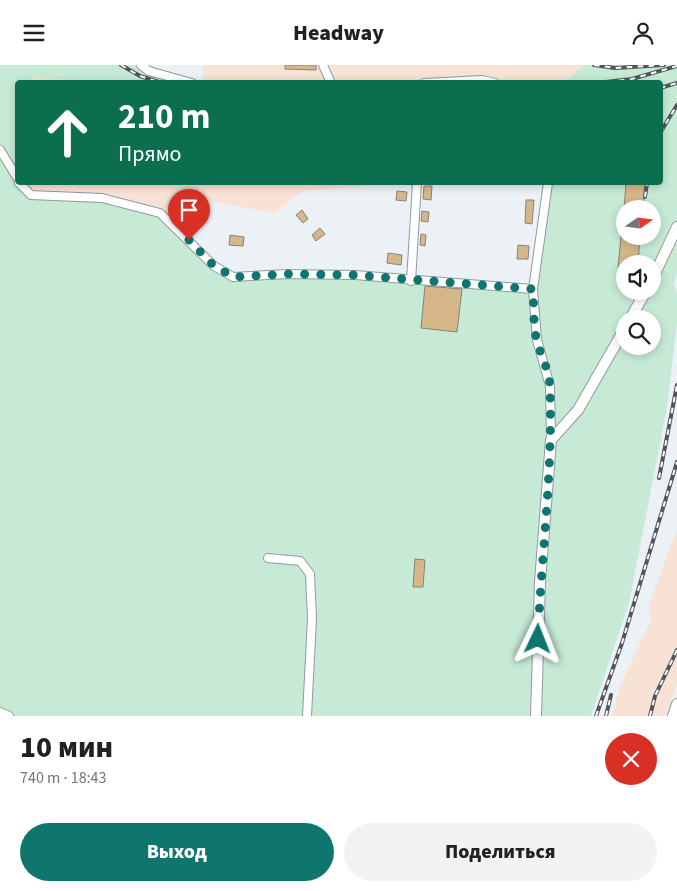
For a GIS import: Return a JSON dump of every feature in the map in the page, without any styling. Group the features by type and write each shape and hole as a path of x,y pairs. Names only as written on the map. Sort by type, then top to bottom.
{"street":[{"path":"141,65 149,71 181,80"},
{"path":"323,65 330,80"},
{"path":"0,151 4,162 15,177"},
{"path":"21,185 30,195 102,198 160,213 214,266 234,277 330,274 533,289"},
{"path":"411,281 417,185"},
{"path":"536,716 540,582 551,440 550,386 537,340 533,289 548,185"},
{"path":"661,261 677,227"},
{"path":"551,440 578,410 616,344"},
{"path":"268,558 300,561 310,574 312,618 307,716"},
{"path":"673,716 677,704"},
{"path":"0,712 9,716"}],"shaded area":[{"path":"203,65 585,65 567,80 203,80"},
{"path":"32,77 87,80 32,80"},
{"path":"31,185 364,185 302,191 274,213 192,198 176,227 31,195"},
{"path":"677,529 677,684 666,716 612,716 620,686 651,620 648,607"}],"green space":[{"path":"0,65 141,65 186,80 68,80 32,77 32,80 15,80 15,185 31,185 31,195 102,198 160,213 214,266 234,277 288,274 426,282 421,328 457,332 463,284 533,289 548,185 663,185 663,80 566,80 585,65 677,65 677,274 674,283 677,294 677,323 667,408 629,603 591,716 0,716"}],"building":[{"path":"285,65 316,65 316,70 285,69"},
{"path":"626,185 645,185 644,200 625,200"},
{"path":"424,186 432,186 431,200 423,199"},
{"path":"397,191 407,192 406,201 396,200"},
{"path":"526,200 534,200 532,224 525,223"},
{"path":"302,210 308,219 303,223 296,215"},
{"path":"422,211 429,212 428,222 421,221"},
{"path":"320,228 325,234 316,241 312,235"},
{"path":"421,234 426,235 425,246 420,245"},
{"path":"230,235 244,237 243,246 229,245"},
{"path":"518,245 529,246 528,259 517,259"},
{"path":"620,245 639,245 639,255 619,255"},
{"path":"388,253 402,255 401,265 387,263"},
{"path":"425,286 462,289 457,332 421,328"},
{"path":"415,559 425,560 423,587 413,587"}],"railway":[{"path":"121,65 140,76 153,80"},
{"path":"594,65 615,68 664,65"},
{"path":"623,80 677,66"},
{"path":"663,87 677,83"},
{"path":"663,128 677,105"},
{"path":"645,197 647,185"},
{"path":"659,478 677,385"},
{"path":"596,716 622,643 677,462"},
{"path":"650,716 655,696 677,650"},
{"path":"606,716 611,695"}],"route":[{"path":"189,240 214,266 234,277 288,274 354,275 411,281 533,289 537,340 546,364 551,404 551,440 540,582 538,639"}]}
